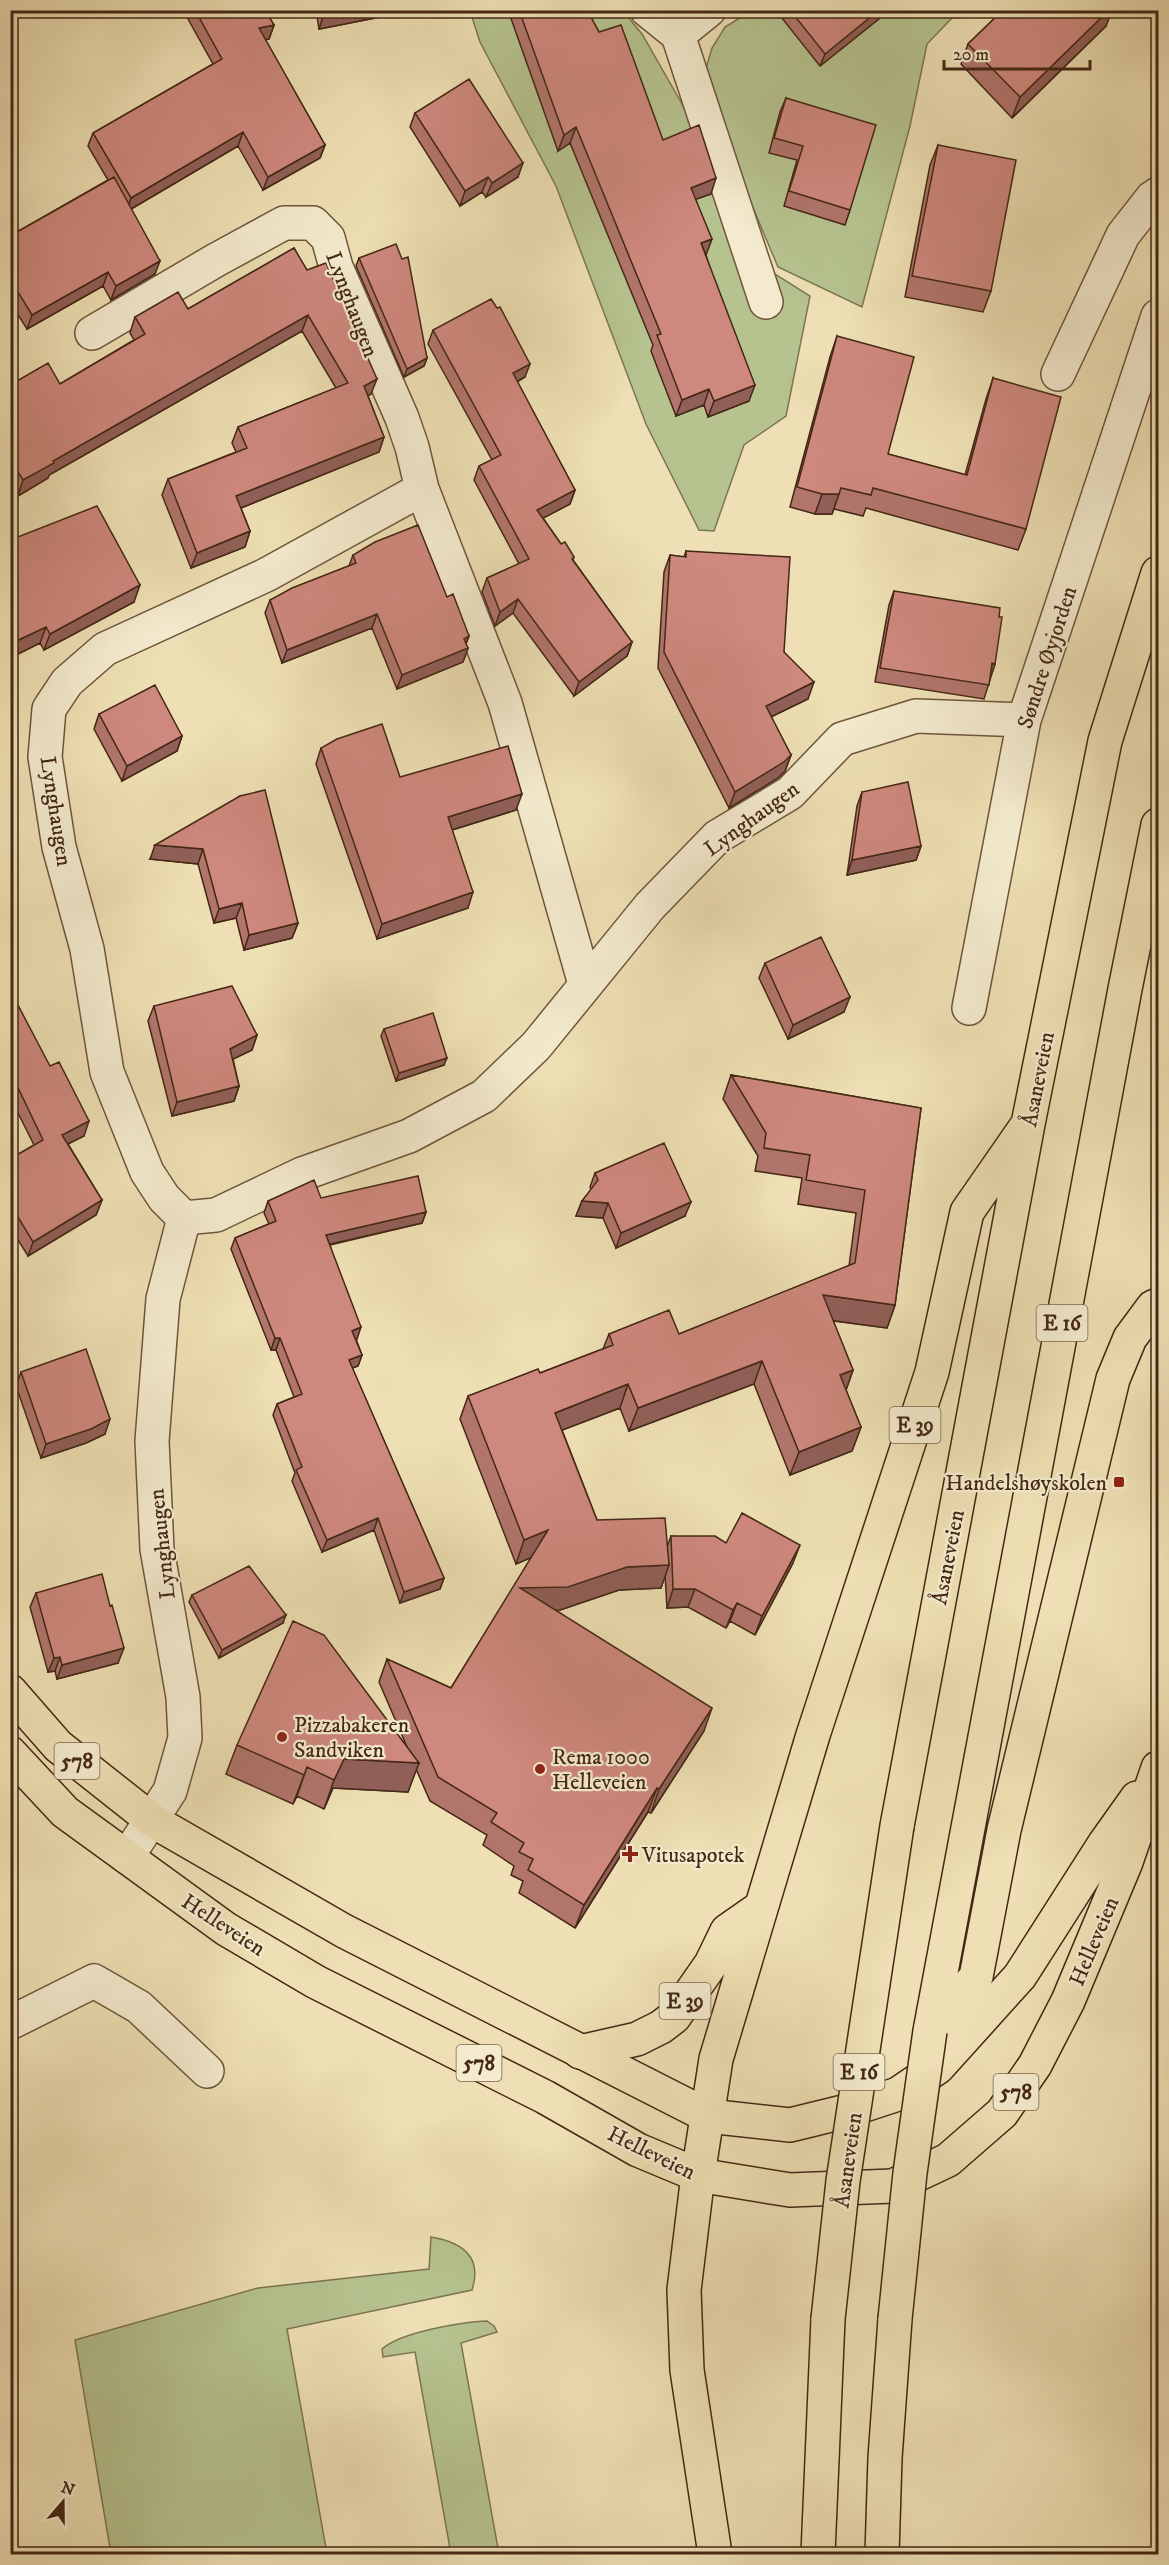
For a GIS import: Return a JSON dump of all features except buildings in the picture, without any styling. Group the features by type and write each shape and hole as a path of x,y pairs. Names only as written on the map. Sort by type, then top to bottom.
{"main road":[{"name":"Åsaneveien","path":"818,2554 828,2319 843,2181 897,1827 1028,1124 1105,741 1158,573"},
{"name":"E 16","path":"882,2554 885,2458 895,2319 910,2173 930,2031 1122,1000 1158,825"},
{"name":"E 39","path":"716,2554 687,2370 684,2290 698,2175 716,2059 813,1735 932,1372 967,1212 1028,1124"},
{"path":"930,2031 976,1977 1004,1830 1113,1379 1130,1338 1153,1307 1158,1305"},
{"name":"Helleveien","path":"10,1691 58,1746 153,1821 344,1931 708,2116 789,2126 898,2094 938,2067 1020,1976 1105,1843 1158,1768"},
{"name":"Helleveien","path":"10,1753 64,1812 226,1929 316,1982 545,2097 638,2150 698,2175 790,2190 893,2186 948,2160 1002,2113 1035,2065 1068,2001 1126,1862 1158,1768"},
{"name":"E 39","path":"580,2052 637,2039 661,2027 674,2017 711,1964 727,1931 760,1908"}],"street":[{"path":"647,10 678,35 766,302"},
{"path":"678,35 709,10"},
{"path":"1058,374 1123,236 1152,198 1158,194"},
{"name":"Lynghaugen","path":"92,333 284,223 313,224 328,238 336,267 402,418 422,489 505,703 585,984"},
{"name":"Søndre Øyjorden","path":"969,1008 1024,720 1158,316"},
{"name":"Lynghaugen","path":"184,1218 164,1198 147,1172 106,1072 87,949 59,847 45,757 50,709 67,682 105,649 266,576 422,489"},
{"name":"Lynghaugen","path":"184,1218 216,1215 302,1174 409,1136 484,1096 536,1046 650,906 717,837 790,793 842,739 916,716 1024,720"},
{"name":"Lynghaugen","path":"127,1857 153,1821 170,1791 185,1738 183,1697 157,1549 152,1441 163,1299 184,1218"},
{"path":"10,2023 94,1981 139,2007 207,2071"}],"green space":[{"path":"470,11 623,11 642,34 694,125 748,257 810,296 786,416 744,445 714,531 699,530 646,424 556,186 480,42"},
{"path":"751,11 963,11 952,18 927,44 910,126 862,307 778,267 724,139 706,68 712,48 725,27"},
{"path":"431,2237 452,2243 467,2253 474,2268 475,2278 472,2290 287,2329 327,2554 111,2554 75,2340 258,2288 429,2269"},
{"path":"487,2321 494,2326 497,2332 461,2343 499,2554 451,2554 415,2352 383,2357 382,2349 417,2333 463,2323"}],"place":[{"name":"Handelshøyskolen","path":"1119,1482"},
{"name":"Pizzabakeren Sandviken","path":"282,1737"},
{"name":"Rema 1000 Helleveien","path":"540,1769"},
{"name":"Vitusapotek","path":"630,1854"}]}
